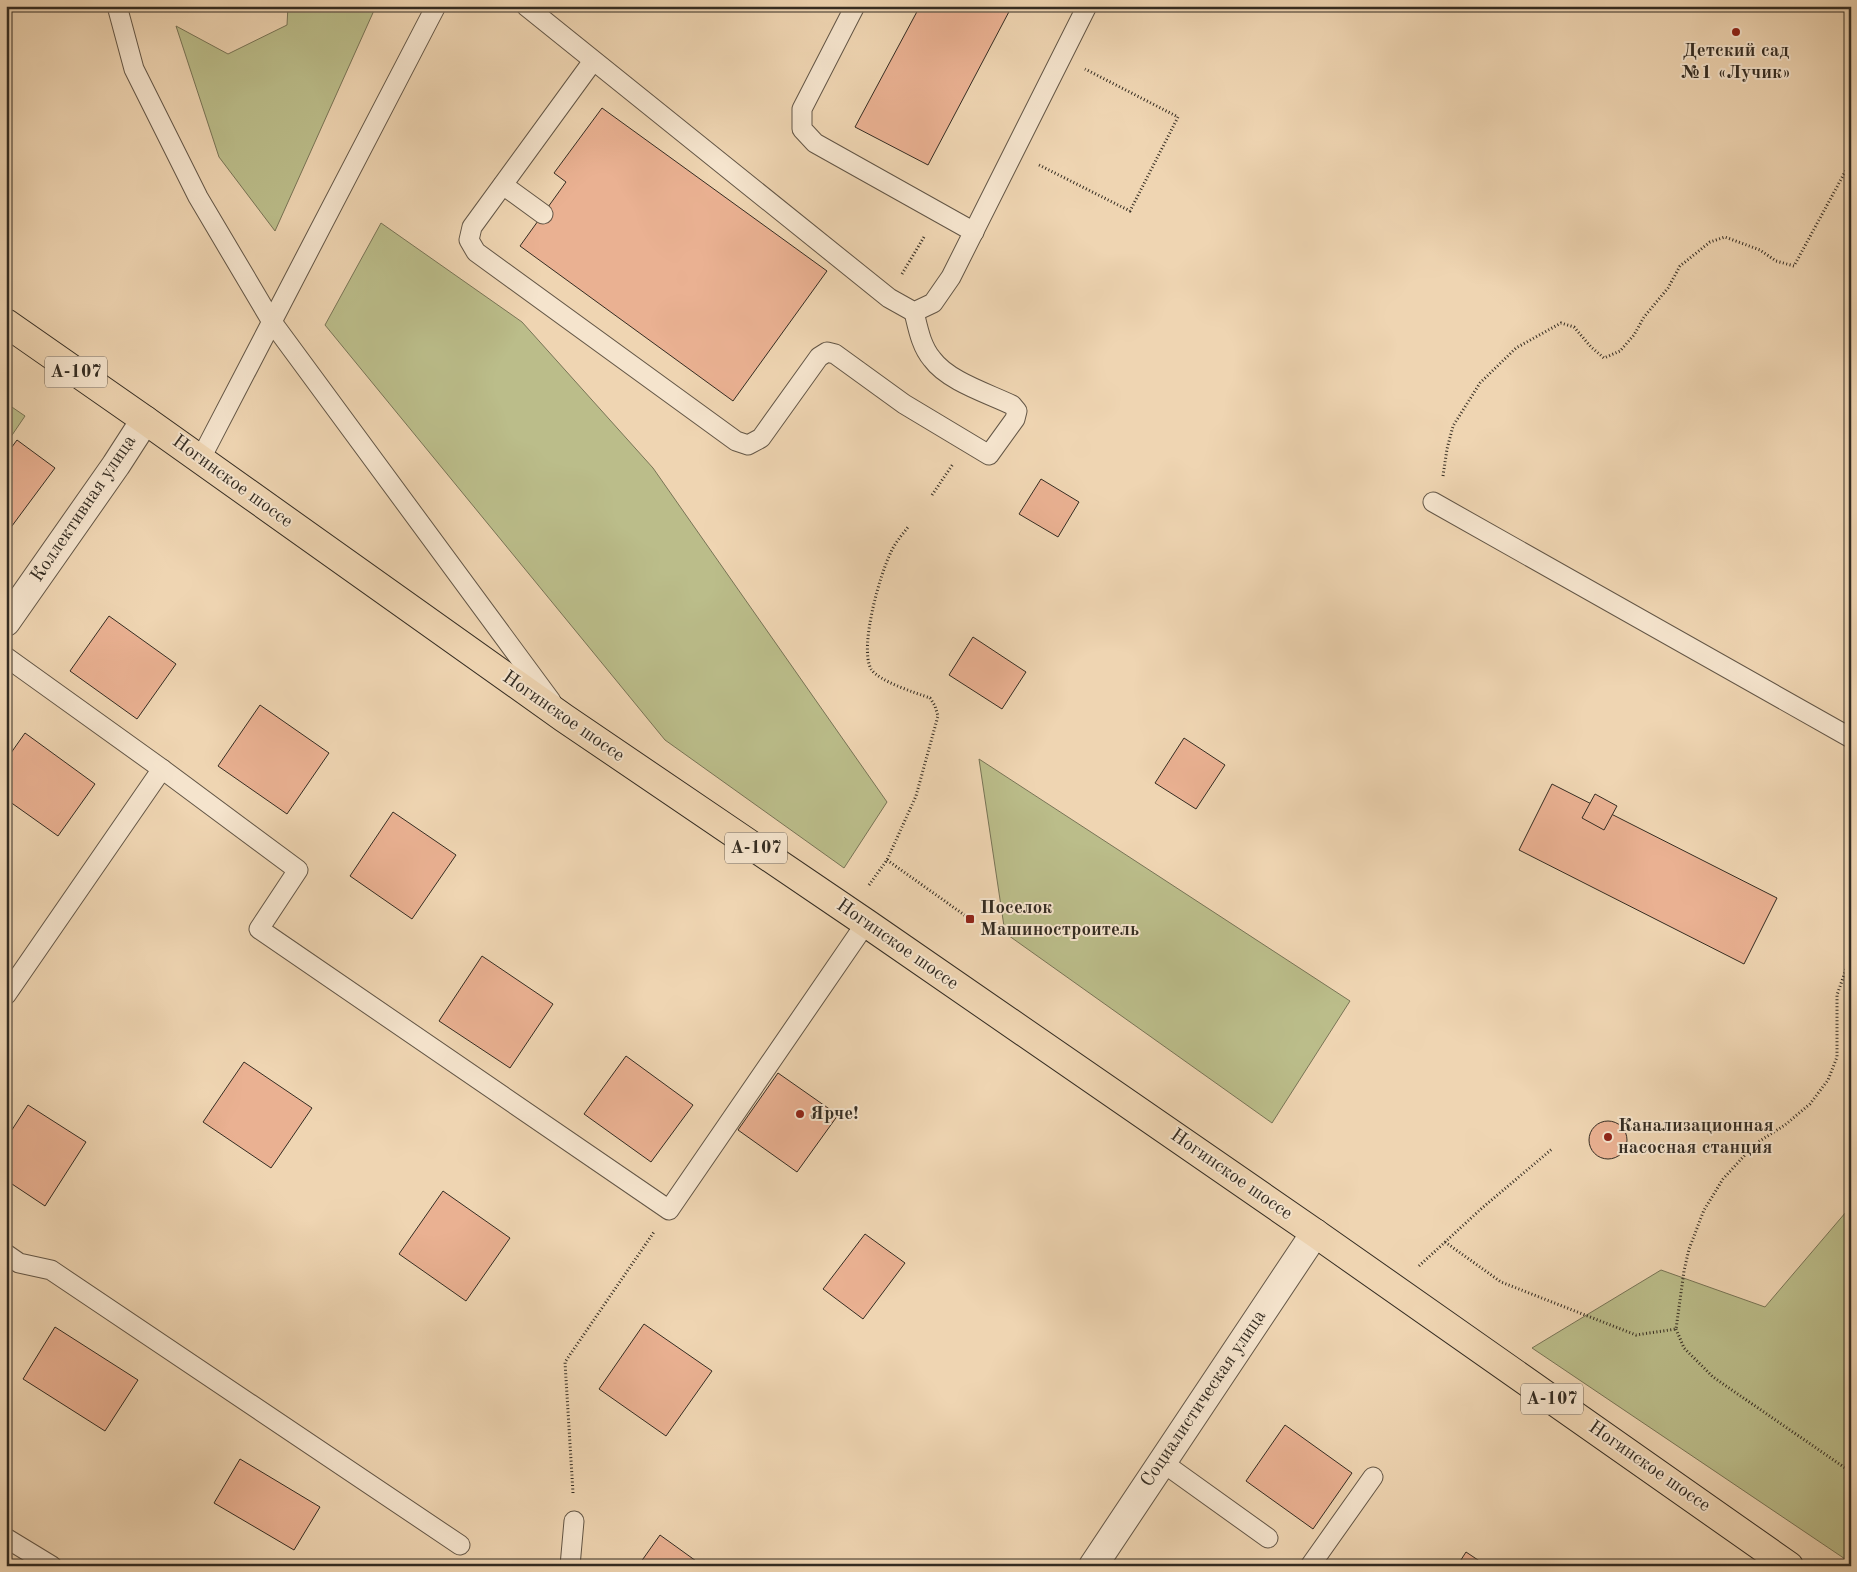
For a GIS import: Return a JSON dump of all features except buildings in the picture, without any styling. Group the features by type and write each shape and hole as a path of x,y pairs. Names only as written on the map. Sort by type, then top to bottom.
{"highway":[{"name":"Ногинское шоссе","path":"6,323 564,718 858,917 1315,1233 1789,1566"}],"street":[{"name":"Коллективная улица","path":"6,622 116,465 145,420"},
{"name":"Социалистическая улица","path":"1093,1566 1315,1233"}],"lane":[{"path":"117,6 134,68 198,197 272,322 564,718"},
{"path":"200,460 436,6"},
{"path":"526,6 889,298 914,312 921,338 932,359 951,376 1012,405 1017,411 1015,419 989,455 904,404 835,354 827,352 819,358 761,438 748,445 736,441 476,252 469,240 472,227 593,60"},
{"path":"855,6 802,109 802,129 815,143 974,232"},
{"path":"914,312 934,303 951,276 1087,6"},
{"path":"503,185 543,214"},
{"path":"1433,502 1851,738"},
{"path":"6,657 298,870 259,929 669,1210 858,917"},
{"path":"6,995 162,769"},
{"path":"6,1254 19,1263 51,1270 460,1545"},
{"path":"1162,1462 1268,1538"},
{"path":"1310,1566 1373,1478"},
{"path":"570,1566 574,1521"},
{"path":"6,1538 52,1566"}],"path":[{"path":"1014,152 1130,212 1178,117 1062,57"},
{"path":"1433,502 1444,475 1447,449 1453,426 1480,383 1516,348 1560,323 1574,327 1591,347 1604,358 1620,351 1634,335 1644,317 1668,288 1680,266 1710,242 1725,237 1760,250 1776,261 1794,266 1851,161"},
{"path":"901,276 939,212"},
{"path":"932,495 954,462"},
{"path":"858,917 887,860 916,796 938,716 930,698 879,676 872,669 869,658 870,625 880,577 892,549 908,527"},
{"path":"887,860 970,919"},
{"path":"1851,954 1838,995 1837,1057 1828,1080 1810,1104 1785,1125 1755,1144 1723,1180 1704,1210 1686,1264 1676,1329 1684,1348 1713,1377 1851,1472"},
{"path":"1395,1289 1482,1208 1552,1149"},
{"path":"574,1521 565,1362 669,1210"},
{"path":"1445,1242 1501,1282 1636,1335 1676,1329"}],"green space":[{"path":"288,6 376,6 275,231 219,157 176,26 228,54 287,25"},
{"path":"381,223 522,322 653,468 887,802 844,868 665,740 325,325"},
{"path":"6,403 25,416 6,444"},
{"path":"979,759 1350,1001 1272,1123 1005,933"},
{"path":"1846,1212 1851,1213 1851,1563 1532,1348 1661,1270 1765,1307"}],"place":[{"name":"Детский сад №1 «Лучик»","path":"1736,32"},
{"name":"Поселок Машиностроитель","path":"970,919"},
{"name":"Ярче!","path":"800,1114"},
{"name":"Канализационная насосная станция","path":"1608,1137"}]}
